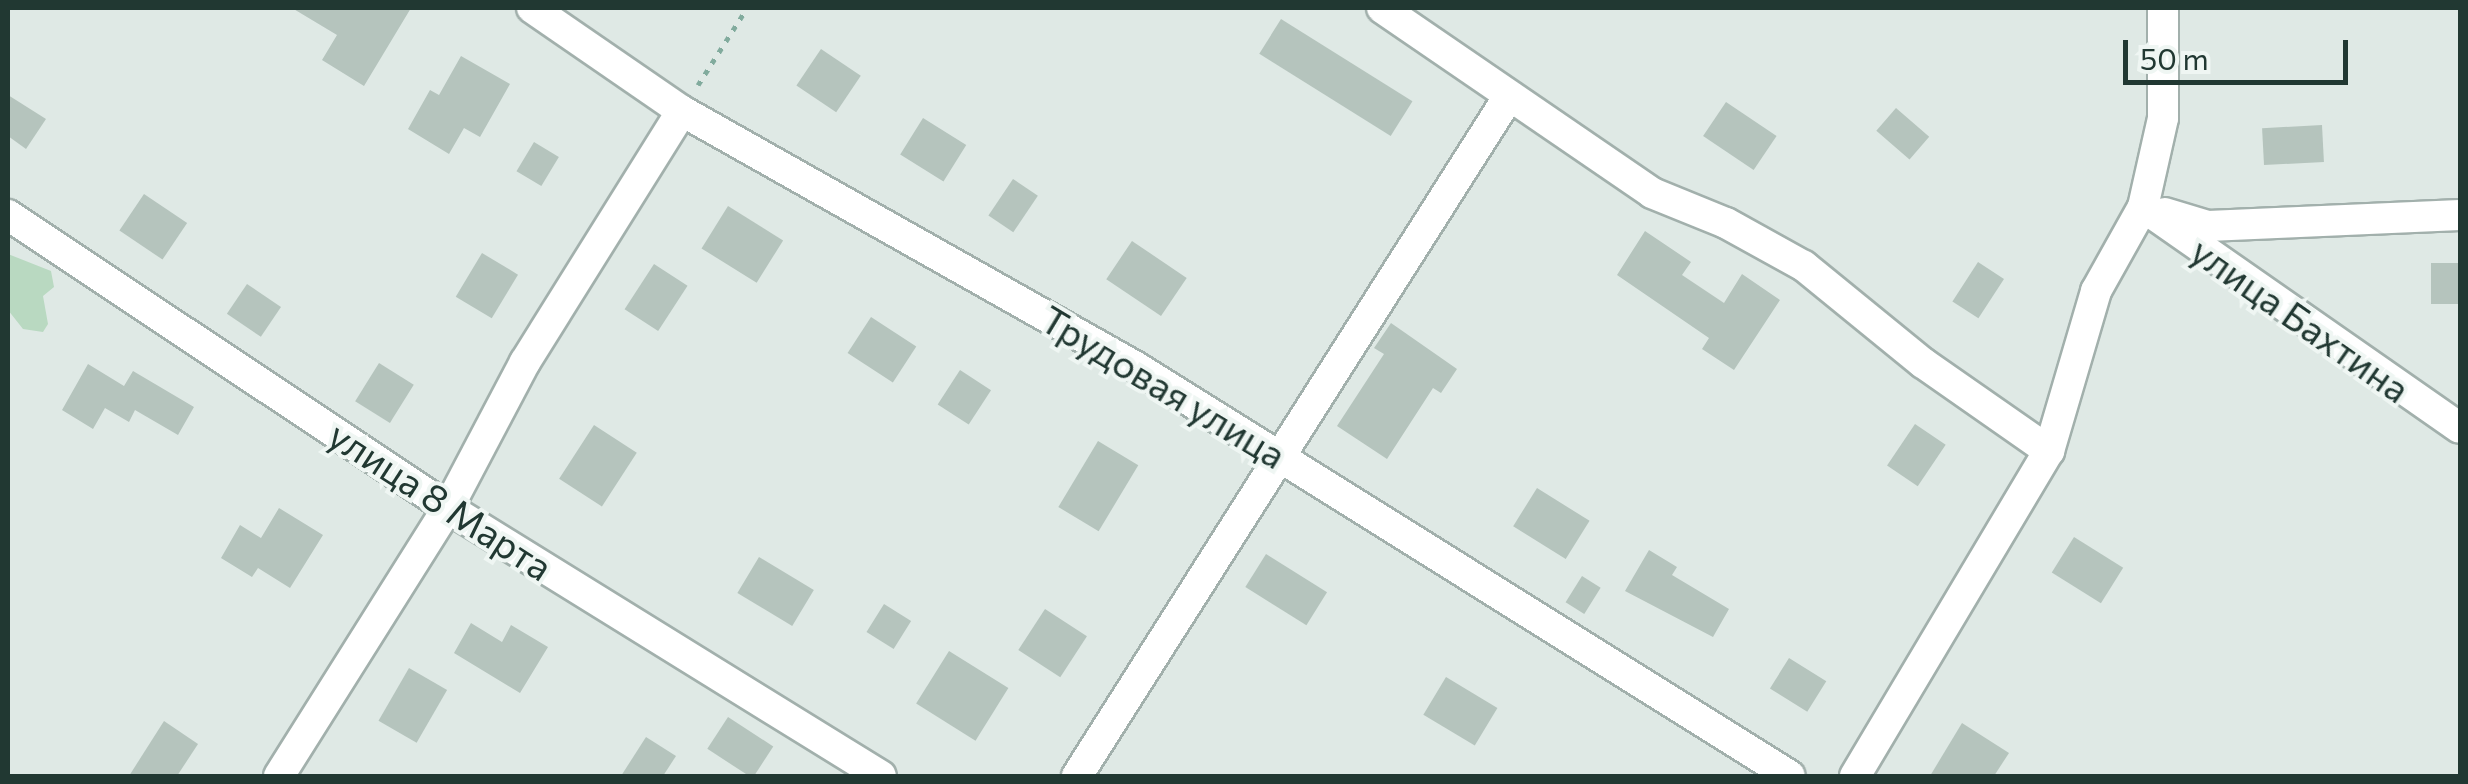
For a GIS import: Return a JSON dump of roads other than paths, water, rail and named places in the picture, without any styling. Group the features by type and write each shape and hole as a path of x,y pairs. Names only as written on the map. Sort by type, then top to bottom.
{"street":[{"name":"Трудовая улица","path":"532,8 682,111 1033,307 1276,454 1790,776"},
{"path":"1382,8 1509,96 1570,132 1652,193 1726,222 1804,266 1923,363 2049,450"},
{"path":"1855,776 2049,450 2096,291 2144,207 2163,118 2163,8"},
{"path":"1077,776 1276,454 1509,96"},
{"path":"278,776 448,508 525,362 682,111"},
{"path":"2144,207 2208,226 2460,215"},
{"name":"улица Бахтина","path":"2144,207 2460,428"},
{"name":"улица 8 Марта","path":"8,214 448,508 881,776"}]}
